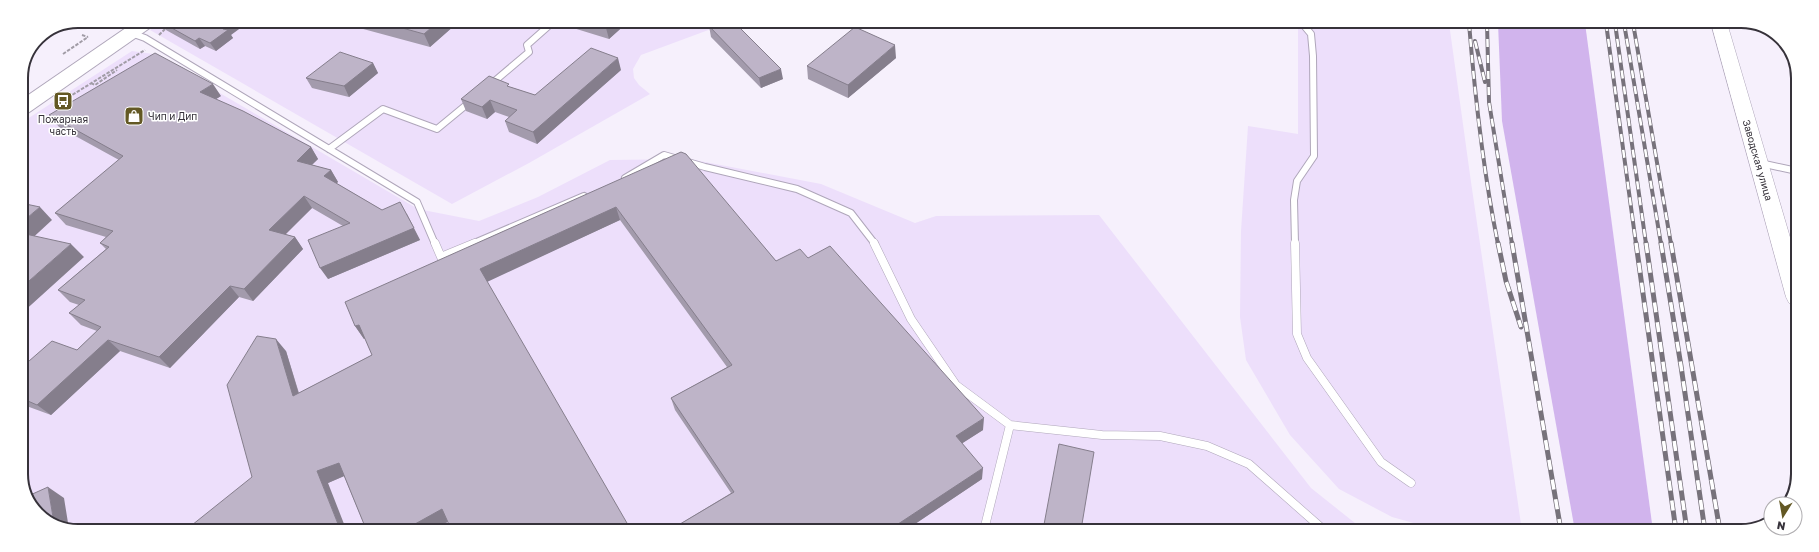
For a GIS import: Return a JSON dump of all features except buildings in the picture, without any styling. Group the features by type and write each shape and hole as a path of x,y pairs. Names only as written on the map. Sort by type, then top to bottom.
{"main road":[{"path":"28,86 126,28"},
{"path":"28,113 127,28"}],"street":[{"name":"Заводская улица","path":"1720,28 1758,163 1789,243 1791,256"}],"lane":[{"path":"130,28 417,202 441,257 591,193"},
{"path":"483,91 529,52 527,45 545,28"},
{"path":"1306,28 1311,34 1313,56 1314,156 1297,181 1294,200 1297,334 1307,358 1380,462 1411,483"},
{"path":"329,149 383,109 437,130 477,96"},
{"path":"620,181 664,155 705,167 797,189 851,213 876,246 911,319 956,385 1010,424 1102,435 1160,436 1207,446 1249,464 1318,524"},
{"path":"1758,163 1791,170"},
{"path":"985,524 1010,424"}],"path":[{"path":"58,103 154,44 162,30 166,28"},
{"path":"63,54 88,37 82,35"},
{"path":"90,83 95,85 117,70"}],"shaded area":[{"path":"153,28 714,28 641,55 633,69 634,78 639,85 650,94 529,163 452,204 150,30"},
{"path":"1298,28 1450,28 1521,524 1417,524 1392,517 1339,489 1290,435 1246,360 1240,317 1241,231 1248,126 1298,134"},
{"path":"1498,28 1586,28 1652,524 1574,524 1502,121"},
{"path":"132,51 153,54 418,209 479,221 538,197 610,160 689,159 821,184 915,223 936,216 1099,215 1311,488 1356,524 71,524 50,516 38,505 33,496 28,478 28,118"}],"railway":[{"path":"1469,28 1480,134 1498,244"},
{"path":"1487,28 1489,102 1512,244"},
{"path":"1607,28 1636,244"},
{"path":"1616,28 1646,244"},
{"path":"1625,28 1661,244"},
{"path":"1634,28 1671,244"},
{"path":"1475,41 1485,82"},
{"path":"1498,243 1506,281 1521,327"},
{"path":"1512,243 1560,524"},
{"path":"1636,243 1675,524"},
{"path":"1646,243 1686,524"},
{"path":"1661,243 1704,524"},
{"path":"1671,243 1719,524"}],"place":[{"name":"Пожарная часть","path":"63,101"},
{"name":"Чип и Дип","path":"134,116"}]}
